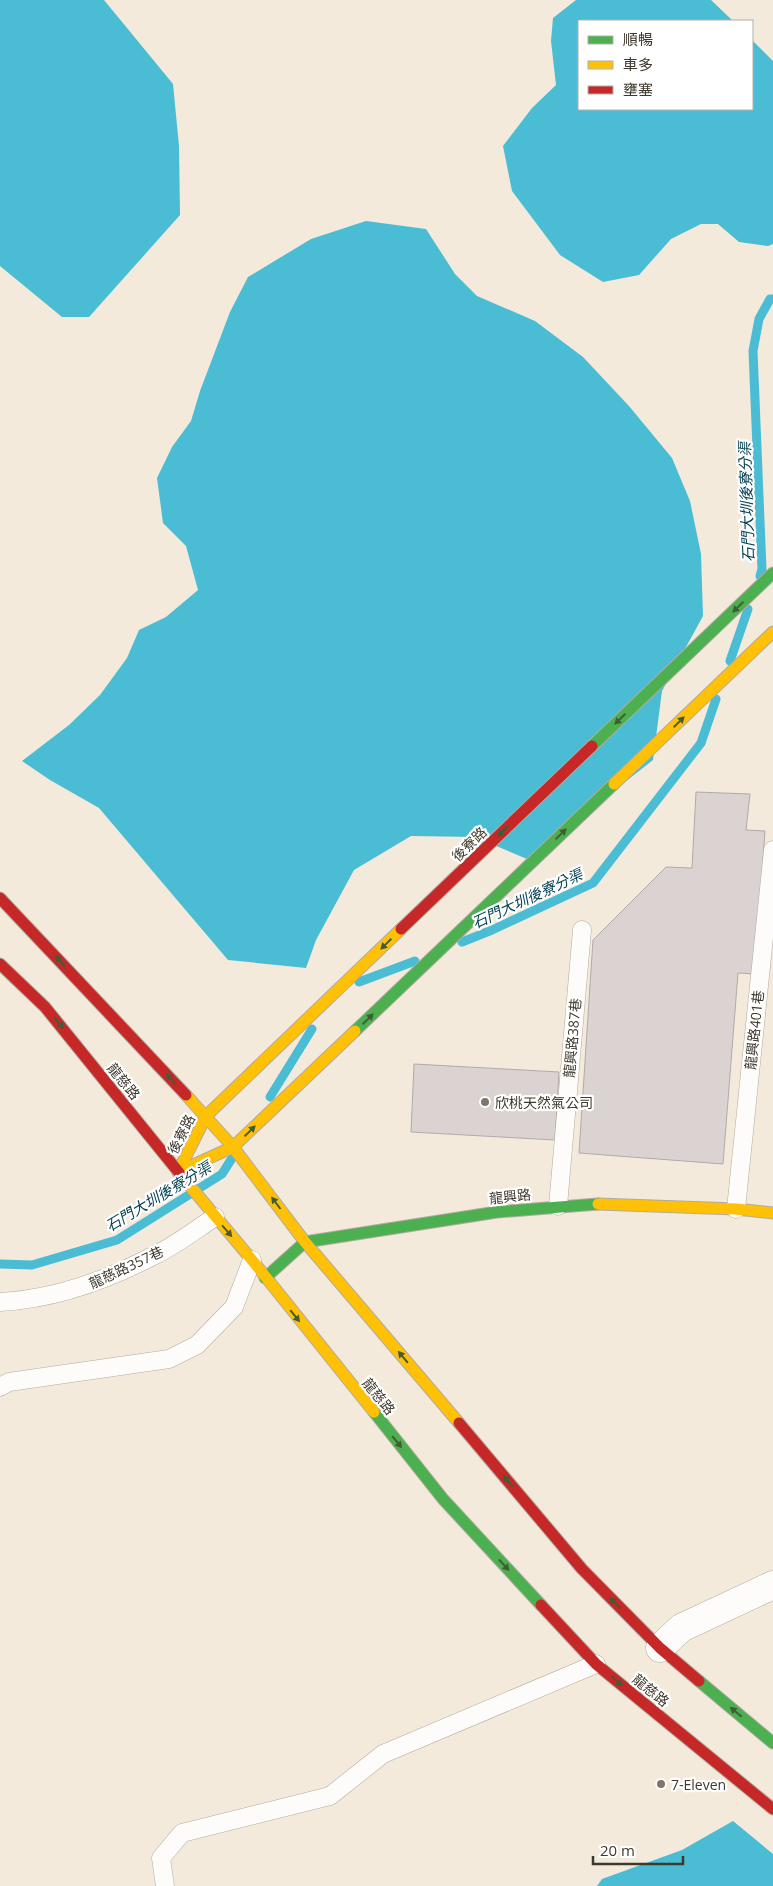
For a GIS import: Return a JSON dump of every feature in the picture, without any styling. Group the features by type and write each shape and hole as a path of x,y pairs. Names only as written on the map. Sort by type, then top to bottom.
{"street":[{"name":"後寮路","path":"178,1172 206,1116 773,573"},
{"name":"後寮路","path":"178,1172 233,1147 773,632"},
{"path":"0,898 233,1147 305,1242 582,1569 660,1648 773,1743"},
{"name":"龍慈路","path":"0,964 45,1007 215,1218 252,1260 443,1499 596,1664 773,1809"},
{"name":"龍興路","path":"305,1242 497,1212 591,1204 736,1210 773,1214"},
{"path":"265,1278 305,1242"},
{"path":"660,1648 681,1628 773,1585"}],"lane":[{"name":"龍興路401巷","path":"736,1210 773,850"},
{"name":"龍興路387巷","path":"558,1206 582,930"},
{"name":"龍慈路357巷","path":"0,1302 25,1301 89,1285 155,1256 215,1218"},
{"path":"0,1387 9,1382 169,1359 197,1345 234,1307 252,1260"},
{"path":"165,1886 161,1858 182,1833 330,1796 383,1754 596,1664"}],"water":[{"path":"0,0 104,0 173,84 179,146 180,215 89,317 62,317 0,266"},
{"path":"576,0 711,0 732,20 578,20 578,110 753,110 753,41 773,61 773,244 768,246 739,242 718,224 701,224 671,239 639,275 603,282 560,255 512,191 503,146 532,108 556,85 551,41 553,18"},
{"path":"366,221 426,229 455,274 477,296 535,321 583,357 629,406 672,458 690,501 701,554 703,616 662,691 653,760 527,859 475,837 411,836 354,870 316,940 306,968 228,960 99,808 50,780 22,761 69,725 100,695 127,658 139,630 166,617 198,590 186,546 163,523 157,478 172,447 191,421 200,391 230,312 248,277 311,239"},
{"path":"733,1821 773,1854 773,1886 597,1886 602,1879 682,1850"}],"building":[{"path":"696,792 750,794 746,830 765,831 755,974 738,973 723,1164 579,1153 593,940 666,867 692,868"},
{"name":"欣桃天然氣公司","path":"414,1064 559,1072 555,1140 411,1132"}],"waterway":[{"name":"石門大圳後寮分渠","path":"760,576 762,569 753,351 759,319 770,299 773,299"},
{"name":"石門大圳後寮分渠","path":"730,661 748,609"},
{"name":"石門大圳後寮分渠","path":"462,942 593,883 701,743 716,699"},
{"name":"石門大圳後寮分渠","path":"359,982 415,961"},
{"name":"石門大圳後寮分渠","path":"270,1097 312,1029"},
{"name":"石門大圳後寮分渠","path":"0,1264 32,1265 117,1240 222,1174 234,1155"}],"traffic: fast":[{"path":"592,746 773,573"},
{"path":"355,1031 614,784"},
{"path":"265,1278 305,1242 497,1212 598,1204"},
{"path":"374,1412 443,1499 541,1605"},
{"path":"699,1681 773,1743"}],"traffic: slow":[{"path":"614,784 773,632"},
{"path":"178,1172 206,1116 401,929"},
{"path":"178,1172 233,1147 355,1031"},
{"path":"186,1095 233,1147 305,1242 459,1423"},
{"path":"185,1180 374,1412"},
{"path":"598,1204 736,1209 773,1213"}],"traffic: jam":[{"path":"401,929 592,746"},
{"path":"0,898 186,1095"},
{"path":"0,964 45,1007 185,1180"},
{"path":"459,1423 582,1569 660,1648 699,1681"},
{"path":"541,1605 596,1664 773,1809"}],"place":[{"name":"欣桃天然氣公司","path":"485,1102"},
{"name":"7-Eleven","path":"661,1784"}]}
